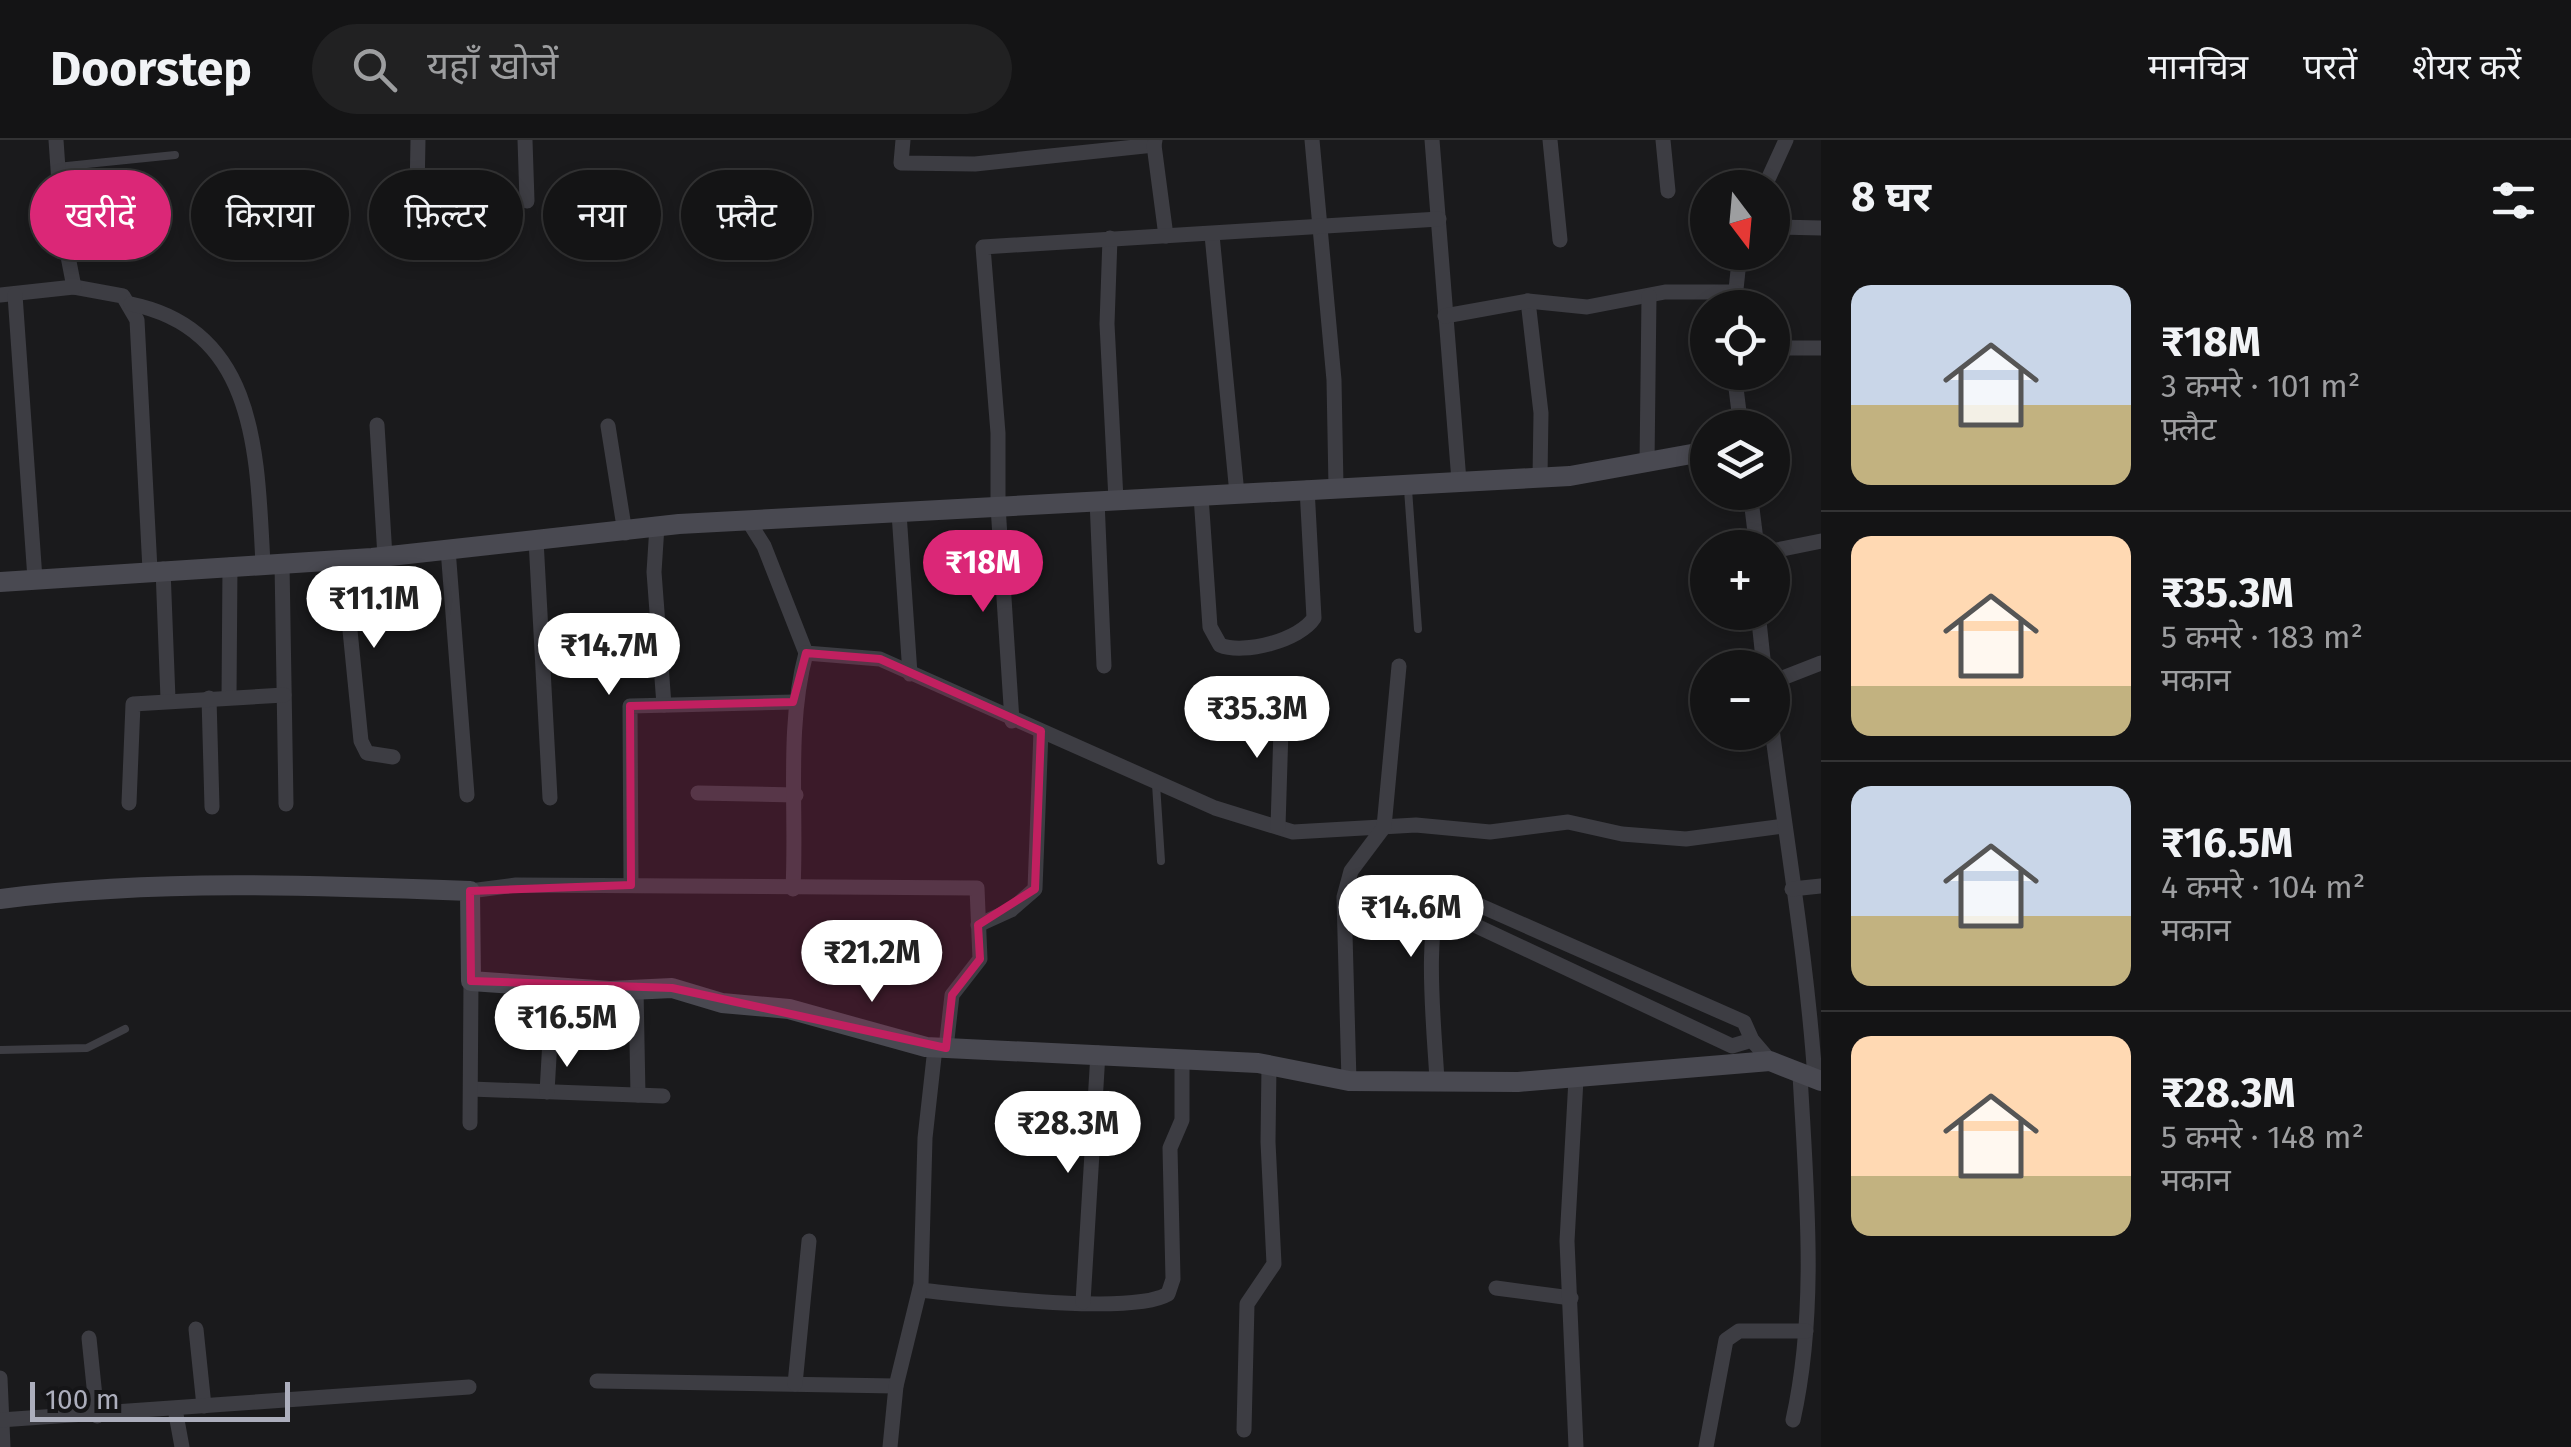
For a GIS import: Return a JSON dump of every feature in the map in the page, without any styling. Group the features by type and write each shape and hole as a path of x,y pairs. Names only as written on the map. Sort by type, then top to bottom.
{"street":[{"path":"56,140 62,226 74,287"},
{"path":"417,170 418,140"},
{"path":"525,140 527,201"},
{"path":"903,140 901,163 975,164 1088,146 1154,143 1166,236"},
{"path":"1312,140 1334,380 1336,487"},
{"path":"1432,140 1459,481"},
{"path":"1550,140 1560,240"},
{"path":"1664,140 1668,191"},
{"path":"1774,170 1786,140"},
{"path":"1012,721 998,506 998,434 983,247 1439,219"},
{"path":"1790,227 1821,228"},
{"path":"1212,234 1237,494"},
{"path":"1104,666 1110,238"},
{"path":"36,579 8,295 74,287 110,290 131,304 166,311 188,322 228,372 257,456 273,563 284,695 286,804"},
{"path":"1445,316 1528,301 1587,308 1649,296 1690,298"},
{"path":"1646,464 1649,296"},
{"path":"1528,301 1541,414 1540,477"},
{"path":"131,304 139,338 168,699"},
{"path":"1790,348 1821,348"},
{"path":"377,425 385,556"},
{"path":"608,426 625,533"},
{"path":"0,582 342,560 625,533 657,526 1540,477 1690,455"},
{"path":"1201,496 1210,627 1220,645 1243,648 1294,635 1314,618 1307,488"},
{"path":"899,513 910,674"},
{"path":"749,522 764,546 806,652 793,702 793,888"},
{"path":"657,526 654,572 664,705"},
{"path":"536,540 550,798"},
{"path":"1790,547 1821,541"},
{"path":"448,549 467,796"},
{"path":"342,560 361,741 368,753 393,757"},
{"path":"228,697 230,565"},
{"path":"806,652 880,659 1012,721 1215,808 1293,832 1384,827 1490,832 1568,822 1622,834 1686,839 1784,826"},
{"path":"1790,675 1821,663"},
{"path":"1350,1081 1344,897 1351,870 1384,827 1400,666"},
{"path":"130,803 133,704 284,695"},
{"path":"1278,827 1282,696"},
{"path":"209,698 212,807"},
{"path":"631,886 630,706 793,702"},
{"path":"978,925 1010,910 1034,889 1041,731"},
{"path":"1775,750 1792,888 1815,977 1806,1330 1802,1380 1793,1420"},
{"path":"698,792 796,796"},
{"path":"0,899 113,890 320,884 470,892 516,885 977,888 980,959 952,995 940,1048 925,1138 920,1290 896,1386 890,1447"},
{"path":"1792,888 1821,886"},
{"path":"470,892 470,1123"},
{"path":"1437,1082 1432,928 1442,894 1453,892 1744,1022 1752,1040 1770,1061"},
{"path":"1436,907 1732,1046 1752,1040"},
{"path":"1588,980 1598,956"},
{"path":"471,981 553,988 672,988 722,1003 789,1009 940,1048 1098,1052 1182,1062 1269,1066 1350,1081 1576,1079 1770,1061 1812,1078"},
{"path":"547,1092 553,988"},
{"path":"636,989 638,1095"},
{"path":"1083,1302 1098,1052"},
{"path":"920,1290 1083,1302 1154,1300 1172,1288 1170,1148 1182,1120 1182,1062"},
{"path":"1244,1430 1246,1304 1274,1264 1269,1066"},
{"path":"1576,1079 1566,1241 1576,1447"},
{"path":"470,1089 663,1096"},
{"path":"795,1384 808,1240"},
{"path":"1496,1288 1571,1298"},
{"path":"196,1330 204,1406"},
{"path":"1706,1447 1726,1340 1739,1331 1806,1330"},
{"path":"89,1338 97,1416"},
{"path":"0,1378 3,1447"},
{"path":"1802,1380 1821,1382"},
{"path":"598,1381 896,1386"},
{"path":"2,1420 469,1388"},
{"path":"175,1409 182,1447"}],"lane":[{"path":"57,167 176,155"},
{"path":"1408,485 1418,629"},
{"path":"1156,780 1162,861"},
{"path":"0,1050 87,1048 125,1029"}],"highlighted area":[{"path":"806,653 880,659 1041,731 1035,889 978,925 980,959 952,995 946,1048 672,988 471,981 470,891 631,885 630,706 793,702"}]}
